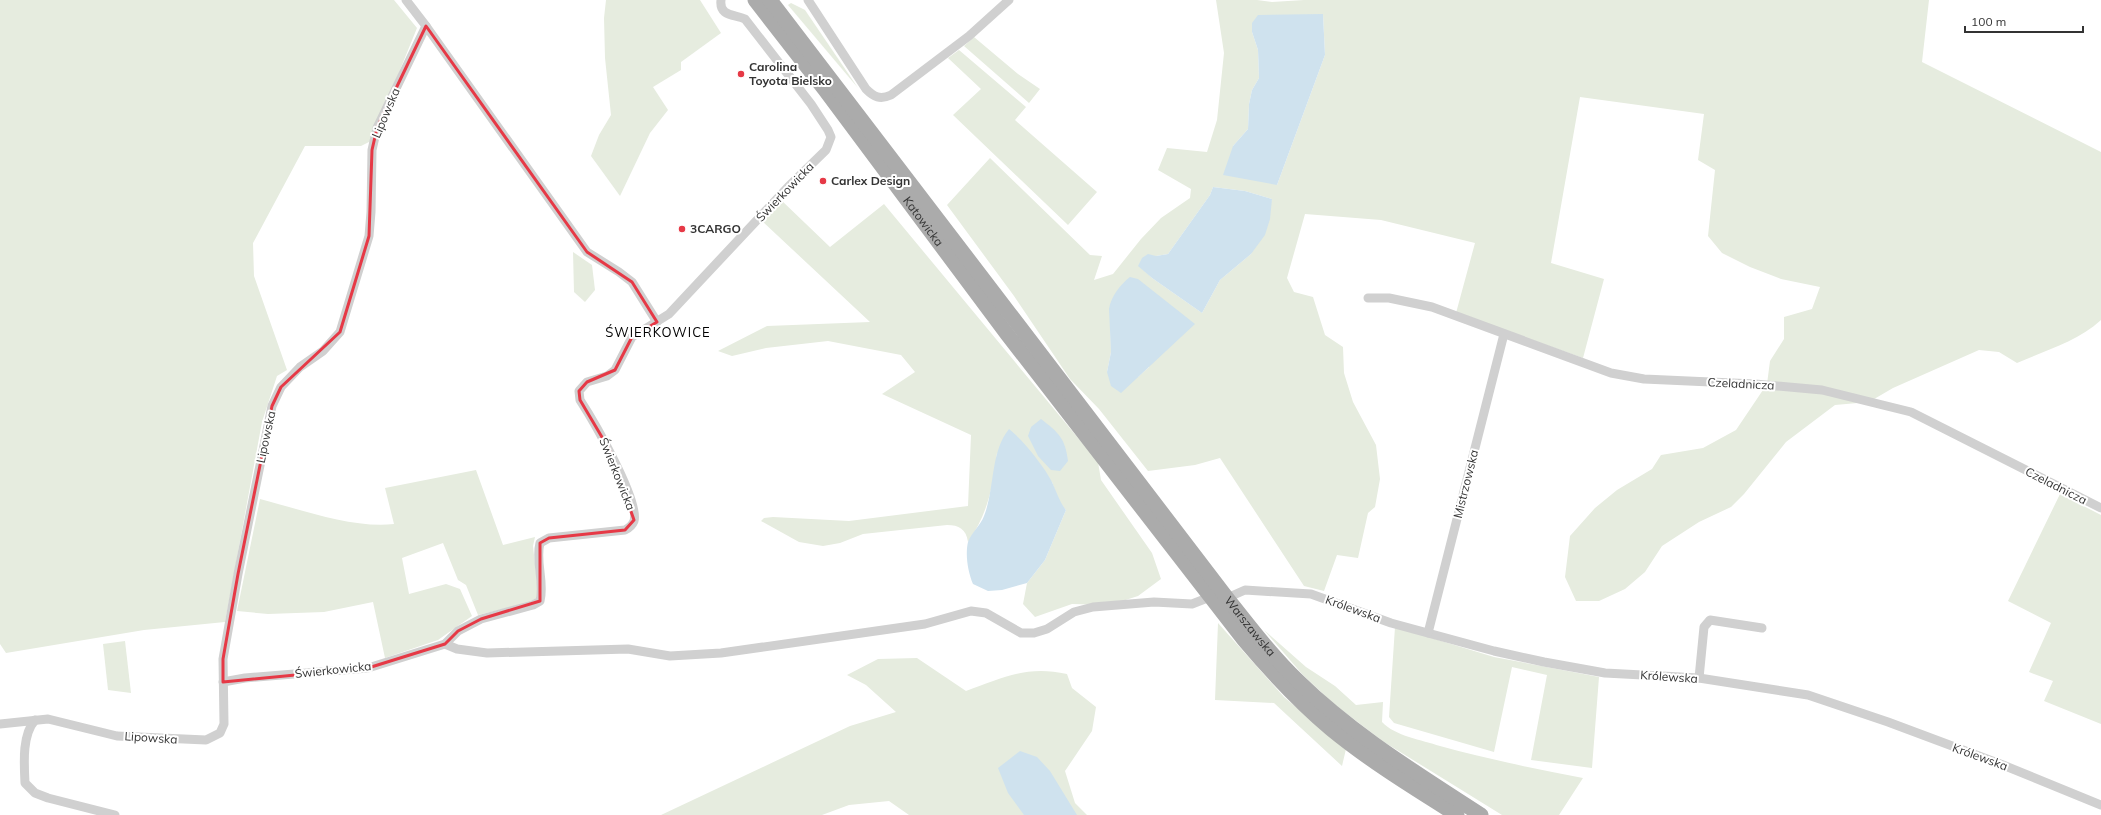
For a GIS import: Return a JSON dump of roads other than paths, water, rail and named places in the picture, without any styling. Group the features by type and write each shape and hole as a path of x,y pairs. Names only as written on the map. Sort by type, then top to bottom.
{"main road":[{"name":"Katowicka","path":"755,0 1062,404"},
{"name":"Katowicka","path":"770,0 1067,388"},
{"path":"784,0 784,17"},
{"name":"Warszawska","path":"1067,388 1227,598 1274,656 1323,704 1387,754 1481,815"},
{"name":"Warszawska","path":"1062,404 1210,597 1272,674 1309,710 1357,749 1457,815"}],"street":[{"path":"406,0 587,252 632,282 658,322"},
{"name":"Świerkowicka","path":"223,682 245,678 368,668 445,644 458,631 477,620 533,605 540,601 542,591 538,550 540,543 549,538 625,530 631,526 634,520 633,511 622,479 609,449 580,400 579,391 588,382 607,376 615,370 632,337 669,314 788,187 826,150 830,143 831,137 828,130 811,104 745,19 730,16 725,13 722,9 722,0"},
{"path":"808,0 866,89 876,98 884,98 891,95 958,45 1009,0"},
{"name":"Lipowska","path":"35,720 48,719 117,736 206,740 220,733 224,724 223,659 238,574 272,406 281,387 300,367 323,351 340,332 369,236 372,150 377,128 426,26"},
{"name":"Czeladnicza","path":"1368,298 1413,302 1618,374 1644,379 1755,384 1822,390 1911,412 2101,508"},
{"name":"Mistrzowska","path":"1428,633 1504,334"},
{"name":"Królewska","path":"1227,598 1245,590 1311,594 1391,623 1501,653 1605,673 1698,678 1777,689 1831,702 2003,765 2101,805"},
{"path":"445,644 457,649 487,653 628,649 670,656 721,653 925,624 971,611 986,613 1021,633 1034,633 1047,629 1074,612 1093,607 1154,602 1192,604 1210,597"},
{"path":"1698,678 1704,627 1710,620 1762,628"},
{"path":"0,724 35,720"},
{"path":"35,720 29,727 24,760 26,783 35,793 48,798 115,815"}],"water":[{"path":"1323,14 1325,55 1277,185 1223,175 1233,146 1248,129 1249,104 1252,90 1259,78 1258,50 1252,32 1252,23 1258,15"},
{"path":"1213,187 1245,191 1272,199 1270,219 1265,235 1251,254 1220,280 1202,313 1152,278 1138,266 1142,258 1148,254 1156,256 1168,254 1210,195"},
{"path":"1130,277 1138,279 1195,324 1121,393 1111,386 1107,372 1111,352 1109,309 1117,291"},
{"path":"1041,419 1057,432 1063,441 1068,461 1060,471 1051,470 1038,456 1028,436 1031,427"},
{"path":"1009,429 1027,446 1039,461 1052,482 1066,510 1045,560 1027,583 1002,590 988,591 973,584 968,563 967,547 969,539 981,523 984,516 999,448"},
{"path":"1020,751 1037,757 1050,771 1077,815 1024,815 1008,793 998,768"}],"place":[{"name":"Carolina Toyota Bielsko","path":"741,74"},
{"name":"Carlex Design","path":"823,181"},
{"name":"3CARGO","path":"682,229"}],"district":[{"name":"ŚWIERKOWICE","path":"658,332"}]}
